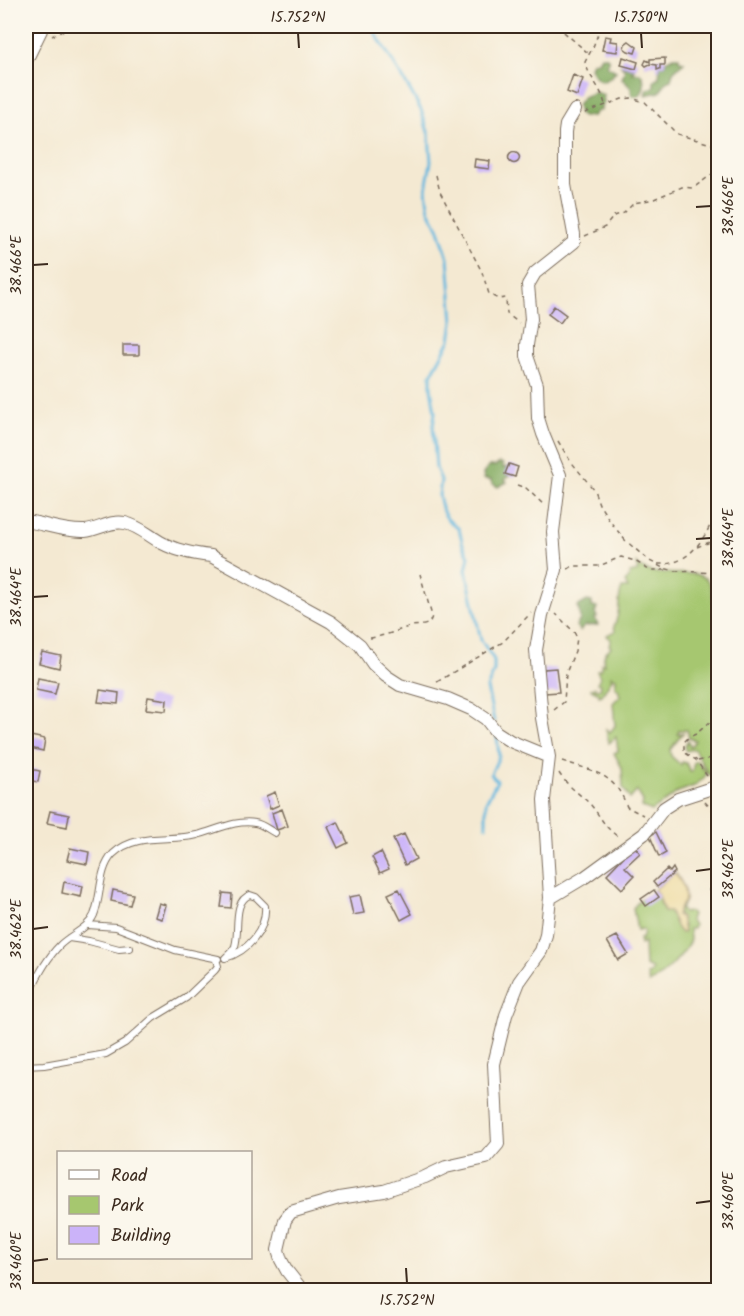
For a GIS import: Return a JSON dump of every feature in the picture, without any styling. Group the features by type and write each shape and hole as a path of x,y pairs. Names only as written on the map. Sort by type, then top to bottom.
{"street":[{"path":"26,61 44,26"},
{"path":"303,1290 287,1271 278,1250 285,1220 291,1212 339,1198 384,1191 446,1167 486,1158 495,1149 498,1144 499,1128 494,1064 506,1015 519,982 541,951 546,935 550,898 544,800 549,757 542,718 536,650 546,602 556,570 554,532 560,475 538,418 537,386 527,356 531,319 528,285 535,273 574,242 566,185 565,132 573,114"},
{"path":"26,521 43,523 56,529 84,531 95,530 106,524 117,522 128,524 143,530 162,543 189,554 210,556 331,622 360,645 386,676 400,685 448,699 471,710 486,719 496,732 510,741 549,757"},
{"path":"550,898 585,877 634,842 649,829 664,808 691,794 714,786"}],"lane":[{"path":"26,999 46,961 68,938 88,925 94,915 106,864 122,848 156,837 194,836 242,823 255,823 275,833"},
{"path":"88,925 116,927 175,950 216,960 225,958 234,955 246,947 264,922 265,906 256,897 250,895 243,900 239,909 236,943 225,958"},
{"path":"68,938 89,940 119,949 130,948"},
{"path":"26,1066 98,1057 114,1050 153,1018 186,998 215,970 218,966 216,960"}],"path":[{"path":"33,47 72,26"},
{"path":"557,26 589,54"},
{"path":"601,26 585,62 587,71 602,92 606,107"},
{"path":"612,26 615,29"},
{"path":"573,114 606,107 622,99 631,98 645,102 677,134 718,146"},
{"path":"574,242 605,227 614,216 624,213 634,203 654,199 682,187 693,188 718,170"},
{"path":"436,175 440,192 482,272 489,294 498,299 506,298 507,314 522,326 528,339"},
{"path":"558,441 594,490 599,504 625,540 648,560 672,570"},
{"path":"518,484 526,488 542,504 556,510"},
{"path":"656,564 672,564 682,560 696,548 701,543 718,508"},
{"path":"696,548 718,539"},
{"path":"553,582 567,569 599,566 621,557 635,561 649,570 718,573"},
{"path":"351,638 387,636 408,627 426,625 431,621 432,616 420,574"},
{"path":"542,718 564,702 566,673 577,643 574,632 546,602"},
{"path":"418,690 433,686 442,677 503,642 531,613"},
{"path":"708,805 714,786 697,761 684,752 684,742 686,738 696,734 718,715"},
{"path":"697,761 712,758 718,753"},
{"path":"549,757 592,770 606,777 617,785 627,807 641,814 655,815 664,808"},
{"path":"549,757 565,783 592,806 613,834 634,842"},
{"path":"691,794 708,805 715,813 718,824"},
{"path":"718,832 718,843"}],"green space":[{"path":"601,56 607,57 609,61 607,66 616,71 605,81 596,77 590,68 592,62 598,61"},
{"path":"679,57 679,61 684,62 673,72 671,80 666,82 660,92 645,95 647,89 654,88 654,80 659,77 660,65 665,65 665,61"},
{"path":"621,65 634,69 632,73 640,73 642,76 644,85 639,96 632,96 631,88 622,78 625,70"},
{"path":"595,92 603,95 604,103 601,110 593,116 583,117 579,114 577,105 583,97"},
{"path":"503,464 503,468 508,467 506,474 509,476 505,480 507,482 498,487 492,484 491,480 484,479 483,474 489,466"},
{"path":"636,563 651,572 699,575 705,578 711,587 718,618 718,772 709,775 694,749 686,751 684,747 688,740 690,747 695,740 689,738 687,730 679,730 678,734 683,733 670,750 671,756 681,765 682,762 686,763 690,772 692,772 694,762 697,761 706,773 705,777 694,786 678,792 652,811 642,807 643,801 637,791 630,799 623,788 622,768 614,753 618,751 616,737 609,743 606,729 610,732 615,726 613,703 620,696 618,688 615,687 616,678 611,676 612,679 602,695 599,696 599,693 591,689 601,688 597,683 600,677 597,670 601,669 601,664 605,664 603,662 605,653 611,647 609,645 611,639 607,635 615,631 620,593 622,588 628,588 625,582 630,573 638,571"},
{"path":"587,601 592,602 592,607 597,607 595,618 598,625 585,626 580,631 576,626 580,620 577,607"},
{"path":"658,897 664,912 670,912 677,928 684,932 678,914 685,900 681,909 683,913 692,914 690,920 694,925 689,929 690,939 679,957 660,976 649,983 647,975 652,969 645,966 644,943 640,945 639,939 642,939 644,931 637,930 633,908 641,899"}],"sand":[{"path":"675,872 684,887 685,900 677,915 681,917 684,932 681,933 670,912 664,912 659,896 654,890"}],"building":[{"path":"605,36 611,37 610,41 618,42 617,52 602,50"},
{"path":"629,41 637,47 635,53 624,48"},
{"path":"623,57 638,62 636,69 621,65"},
{"path":"665,58 665,65 660,65 660,69 657,70 657,65 646,66 644,64 646,60 650,62 650,59"},
{"path":"573,75 583,79 577,96 567,92"},
{"path":"514,153 518,154 518,162 514,163 510,162 509,158 510,154"},
{"path":"475,159 490,161 489,169 474,167"},
{"path":"554,306 566,315 560,323 548,314"},
{"path":"123,345 139,345 139,355 123,355"},
{"path":"509,464 518,467 515,477 505,474"},
{"path":"42,652 61,656 59,668 39,663"},
{"path":"556,668 559,692 545,693 544,669"},
{"path":"38,678 58,682 55,694 36,690"},
{"path":"100,690 119,693 118,704 98,702"},
{"path":"148,697 167,700 166,711 146,709"},
{"path":"26,735 45,739 43,751 26,747"},
{"path":"26,768 40,771 38,782 26,780"},
{"path":"275,792 279,805 270,809 266,796"},
{"path":"282,809 288,826 277,830 272,813"},
{"path":"50,811 69,815 67,827 47,823"},
{"path":"338,822 348,843 338,848 328,827"},
{"path":"656,832 666,853 659,857 650,836"},
{"path":"404,834 416,859 405,865 393,839"},
{"path":"634,846 640,853 625,867 634,876 622,889 607,874"},
{"path":"70,848 89,852 87,864 67,860"},
{"path":"381,852 389,869 380,873 372,857"},
{"path":"673,868 675,872 657,887 653,882 667,869 670,872"},
{"path":"64,882 83,886 81,897 62,893"},
{"path":"716,887 718,892 717,904 709,890"},
{"path":"399,889 412,914 401,920 388,894"},
{"path":"113,890 133,894 130,905 111,901"},
{"path":"654,890 659,897 646,906 641,899"},
{"path":"223,893 232,894 231,908 221,907"},
{"path":"360,895 364,913 353,915 349,897"},
{"path":"159,903 166,905 162,919 155,917"},
{"path":"617,936 628,954 618,960 607,941"}],"waterway":[{"path":"371,26 421,110 429,135 431,162 426,189 427,199 429,210 439,230 448,258 453,322 450,340 431,375 435,412 433,426 436,468 441,480 439,495 443,512 448,520 459,529 463,545 469,556 466,570 481,640 494,660 494,671 487,688 494,721"},
{"path":"486,826 486,802 497,781 491,774 499,756 497,737"}]}
